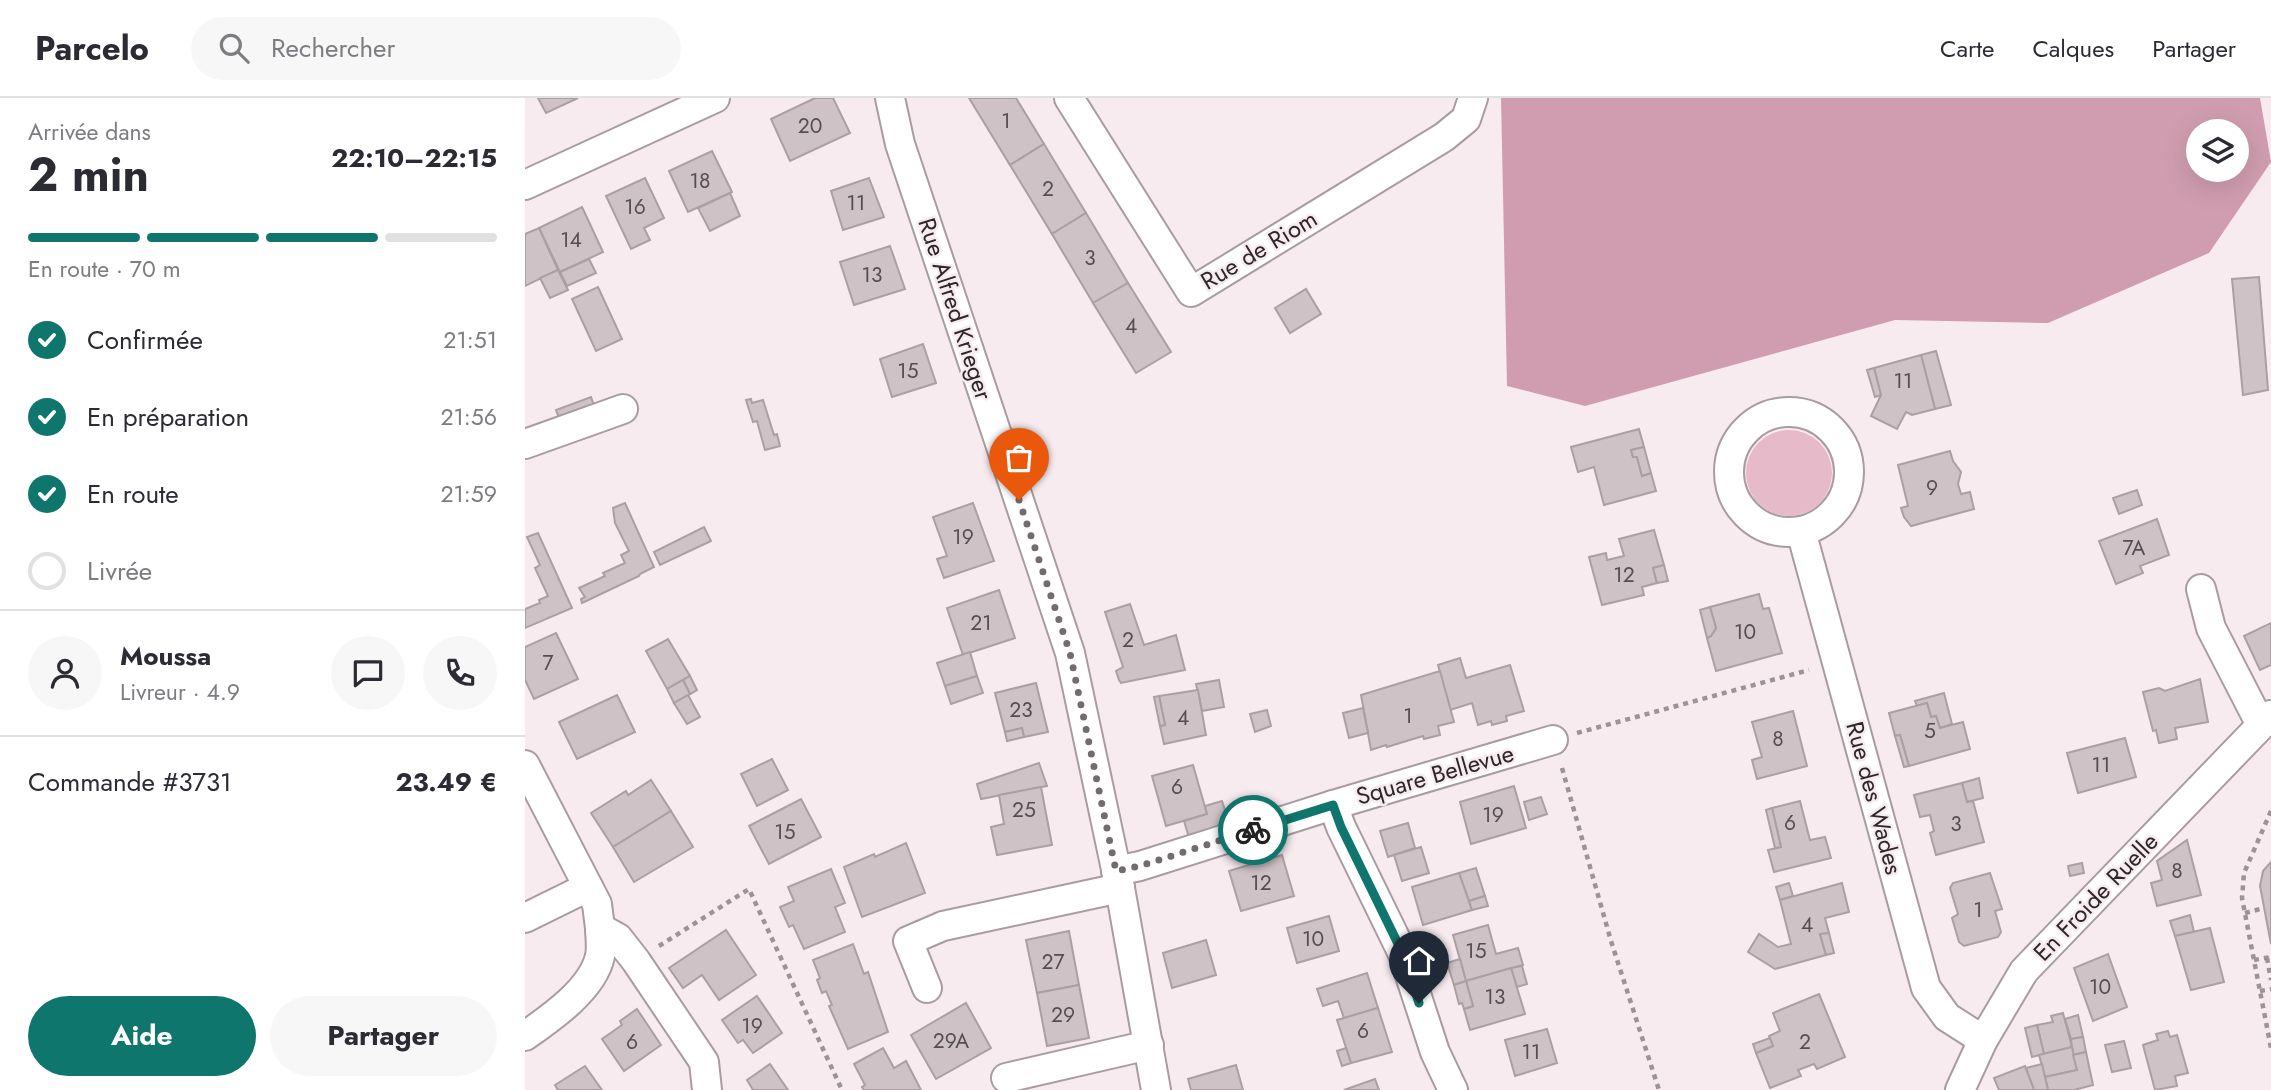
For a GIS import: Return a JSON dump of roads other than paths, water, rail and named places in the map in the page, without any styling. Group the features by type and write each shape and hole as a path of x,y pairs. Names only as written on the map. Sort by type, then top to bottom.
{"street":[{"path":"525,185 715,98"},
{"name":"Rue Alfred Krieger","path":"890,98 900,144 1070,653 1118,879 1156,1090"},
{"name":"Rue de Riom","path":"1069,98 1191,292 1444,137 1466,119 1473,98"},
{"path":"525,444 622,409"},
{"path":"1788,412 1807,415 1825,424 1839,438 1847,456 1849,476 1845,495 1834,512 1820,524 1801,531 1781,532 1762,526 1745,514 1734,498 1729,478 1730,458 1738,440 1751,425 1769,415 1788,412"},
{"name":"Rue des Wades","path":"1801,531 1926,988 1947,1017 1983,1040"},
{"name":"En Froide Ruelle","path":"1960,1090 1983,1040 2024,971 2266,720 2211,628 2201,589"},
{"name":"Square Bellevue","path":"927,988 908,941 943,926 1118,879 1140,866 1553,740"},
{"path":"525,765 597,904 600,928 600,956 587,983 556,1014 526,1032"},
{"path":"1333,805 1341,827 1403,954 1435,1052 1453,1090"},
{"path":"525,918 588,887"},
{"path":"600,928 618,938 636,961 703,1062 707,1090"},
{"path":"1006,1078 1149,1045"},
{"path":"1429,1090 1435,1052"}]}
